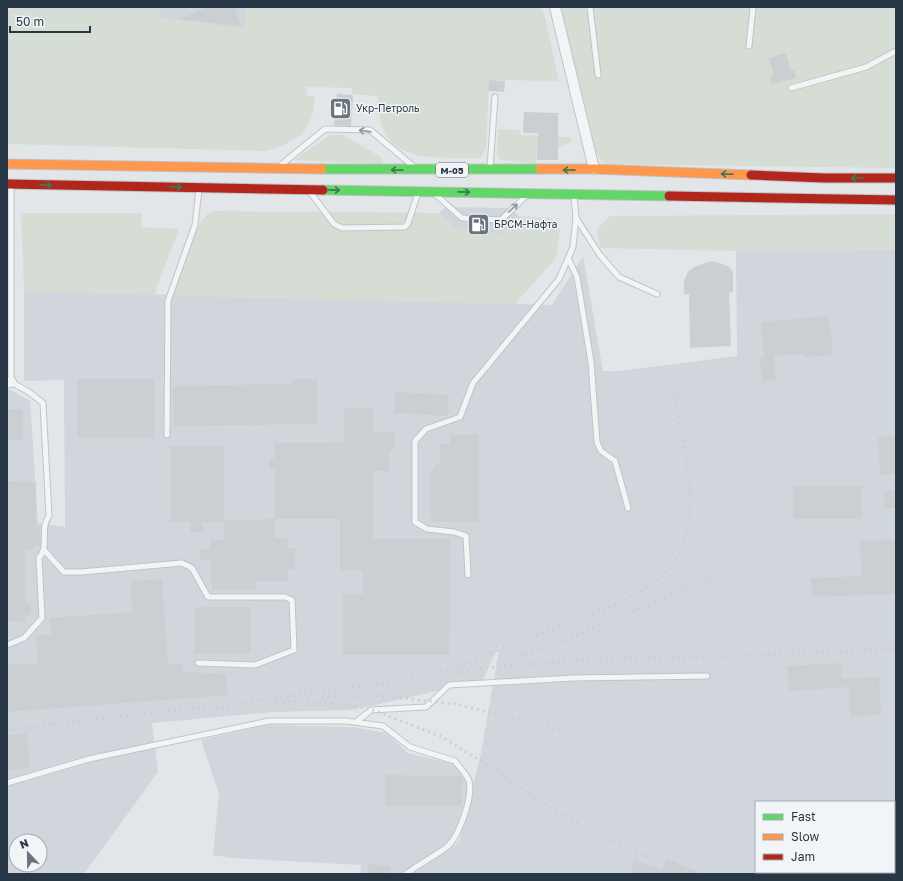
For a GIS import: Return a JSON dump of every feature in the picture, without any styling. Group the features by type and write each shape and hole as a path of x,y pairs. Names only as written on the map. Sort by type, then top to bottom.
{"main road":[{"name":"М-05","path":"7,164 490,171 594,169 824,178 896,178"},
{"path":"9,184 825,200 896,200"}],"street":[{"path":"556,7 594,169"}],"lane":[{"path":"590,7 598,75"},
{"path":"749,46 753,7"},
{"path":"791,88 866,67 896,51"},
{"path":"490,171 495,97"},
{"path":"276,168 325,129 370,130 418,170"},
{"path":"7,645 24,638 42,618 39,558 44,550 44,522 49,516 43,403 29,392 9,382 9,184"},
{"path":"167,435 168,301 195,225 199,188"},
{"path":"308,190 334,224 342,228 405,227 408,223 418,192"},
{"path":"432,192 462,218 501,220 529,193"},
{"path":"468,575 466,536 454,532 427,529 415,522 415,441 426,429 460,417 473,383 559,278 573,247 576,217 574,194"},
{"path":"576,217 600,255 619,277 656,294"},
{"path":"568,258 577,277 591,362 597,442 601,451 615,461 628,508"},
{"path":"44,550 64,572 81,572 182,563 192,568 208,597 285,597 292,600 294,650 255,665 198,663"},
{"path":"356,722 371,710 426,707 449,685 573,678 707,676"},
{"path":"7,783 89,759 269,721 356,722 383,726 410,747 456,760 469,781 469,794 458,832 449,846 418,864 406,874"}],"shaded area":[{"path":"16,7 157,7 162,18 245,29 245,7 537,7 543,9 559,81 489,80 486,148 480,158 437,158 422,156 408,152 396,146 387,137 381,123 377,96 352,94 352,88 307,87 307,96 315,96 311,119 307,127 302,134 295,139 265,151 7,144 7,10"},
{"path":"157,7 245,7 245,29 161,18"},
{"path":"560,7 896,7 896,168 606,164 599,158 593,146"},
{"path":"498,129 519,130 520,135 570,137 571,141 558,149 537,148 536,164 501,160 497,155"},
{"path":"330,135 343,135 381,157 383,162 381,164 294,160"},
{"path":"446,207 511,208 519,216 502,234 470,232 455,228 439,213"},
{"path":"211,211 439,213 455,228 470,232 502,234 519,216 550,218 560,230 556,258 515,304 171,296 187,250 197,228"},
{"path":"21,213 142,213 141,227 179,229 154,295 24,291"},
{"path":"896,214 896,250 736,251 600,248 597,229 610,216"},
{"path":"896,250 896,869 895,801 755,801 755,873 816,874 410,874 459,842 481,753 500,644 482,681 352,710 273,712 152,723 158,772 84,874 7,874 7,388 30,401 38,523 65,527 64,380 24,381 24,291 552,305 583,256 603,371 619,371 737,356 736,251"},
{"path":"266,725 353,727 386,733 408,753 454,764 467,782 467,795 455,832 448,843 417,862 403,874 360,874 361,865 231,858 213,855 219,794 201,740"}],"building":[{"path":"208,7 234,7 241,26 179,19"},
{"path":"786,53 791,71 794,70 796,78 772,84 770,76 774,75 769,58"},
{"path":"489,80 505,81 504,92 488,91"},
{"path":"337,94 353,95 351,126 334,125"},
{"path":"524,112 558,113 558,160 537,160 538,133 523,133"},
{"path":"712,261 728,266 733,271 733,292 729,292 731,346 690,348 689,294 684,294 684,281 688,272 694,267"},
{"path":"829,316 833,355 805,357 804,354 774,356 776,380 762,381 760,358 764,358 761,322"},
{"path":"77,379 154,379 154,438 77,438"},
{"path":"292,379 317,379 317,424 173,426 173,386 292,384"},
{"path":"395,392 449,395 448,416 394,413"},
{"path":"344,408 374,408 374,432 394,432 394,450 389,450 389,471 374,471 373,539 450,539 449,655 343,655 343,594 363,594 363,570 340,570 340,519 275,519 275,469 269,469 269,459 274,459 274,443 344,442"},
{"path":"7,409 23,409 23,440 7,440"},
{"path":"478,434 479,522 431,522 430,470 435,470 435,464 440,464 440,444 450,444 450,435"},
{"path":"896,436 896,474 880,475 878,437"},
{"path":"170,446 224,446 224,522 203,522 203,532 190,532 190,522 170,522"},
{"path":"7,481 36,482 36,527 40,527 40,545 33,546 33,550 25,549 25,603 31,603 31,615 25,615 25,622 7,621"},
{"path":"793,486 862,486 862,519 793,519"},
{"path":"896,490 896,508 885,508 884,491"},
{"path":"275,519 275,538 288,538 288,548 295,548 295,569 288,569 288,581 256,581 256,590 212,590 212,582 210,582 210,559 200,560 200,549 210,549 210,540 224,540 224,520"},
{"path":"896,540 896,594 812,597 811,578 861,576 860,541"},
{"path":"162,579 168,664 182,663 183,672 226,674 228,695 7,712 7,665 38,663 36,636 52,634 50,618 132,612 130,581"},
{"path":"195,607 251,607 251,654 195,654"},
{"path":"841,663 842,679 879,677 881,715 850,716 849,687 789,691 787,666"},
{"path":"27,733 30,768 7,770 7,735"},
{"path":"385,775 462,776 462,806 385,806"},
{"path":"667,859 703,874 630,874 635,860 662,870"},
{"path":"369,864 391,866 390,874 368,874"}],"railway":[{"path":"7,730 182,709 215,708 285,696 405,680 451,669 622,602 644,589 665,573 671,566 676,559 684,541 689,521 690,500 686,455 674,392"},
{"path":"497,663 563,641 723,573"},
{"path":"474,669 589,659 715,657 896,649"},
{"path":"450,674 479,668"},
{"path":"322,696 385,696 455,704 570,732"},
{"path":"277,703 293,701 344,704 373,710 440,736 494,769 535,798 598,835 665,864"}],"traffic: fast":[{"path":"322,169 540,169"},
{"path":"323,190 669,196"}],"traffic: slow":[{"path":"7,164 322,169"},
{"path":"540,169 594,169 751,175"}],"traffic: jam":[{"path":"751,175 824,178 896,178"},
{"path":"7,184 323,190"},
{"path":"669,196 896,200"}],"place":[{"name":"Укр-Петроль","path":"341,108"},
{"name":"БРСМ-Нафта","path":"479,224"}]}
